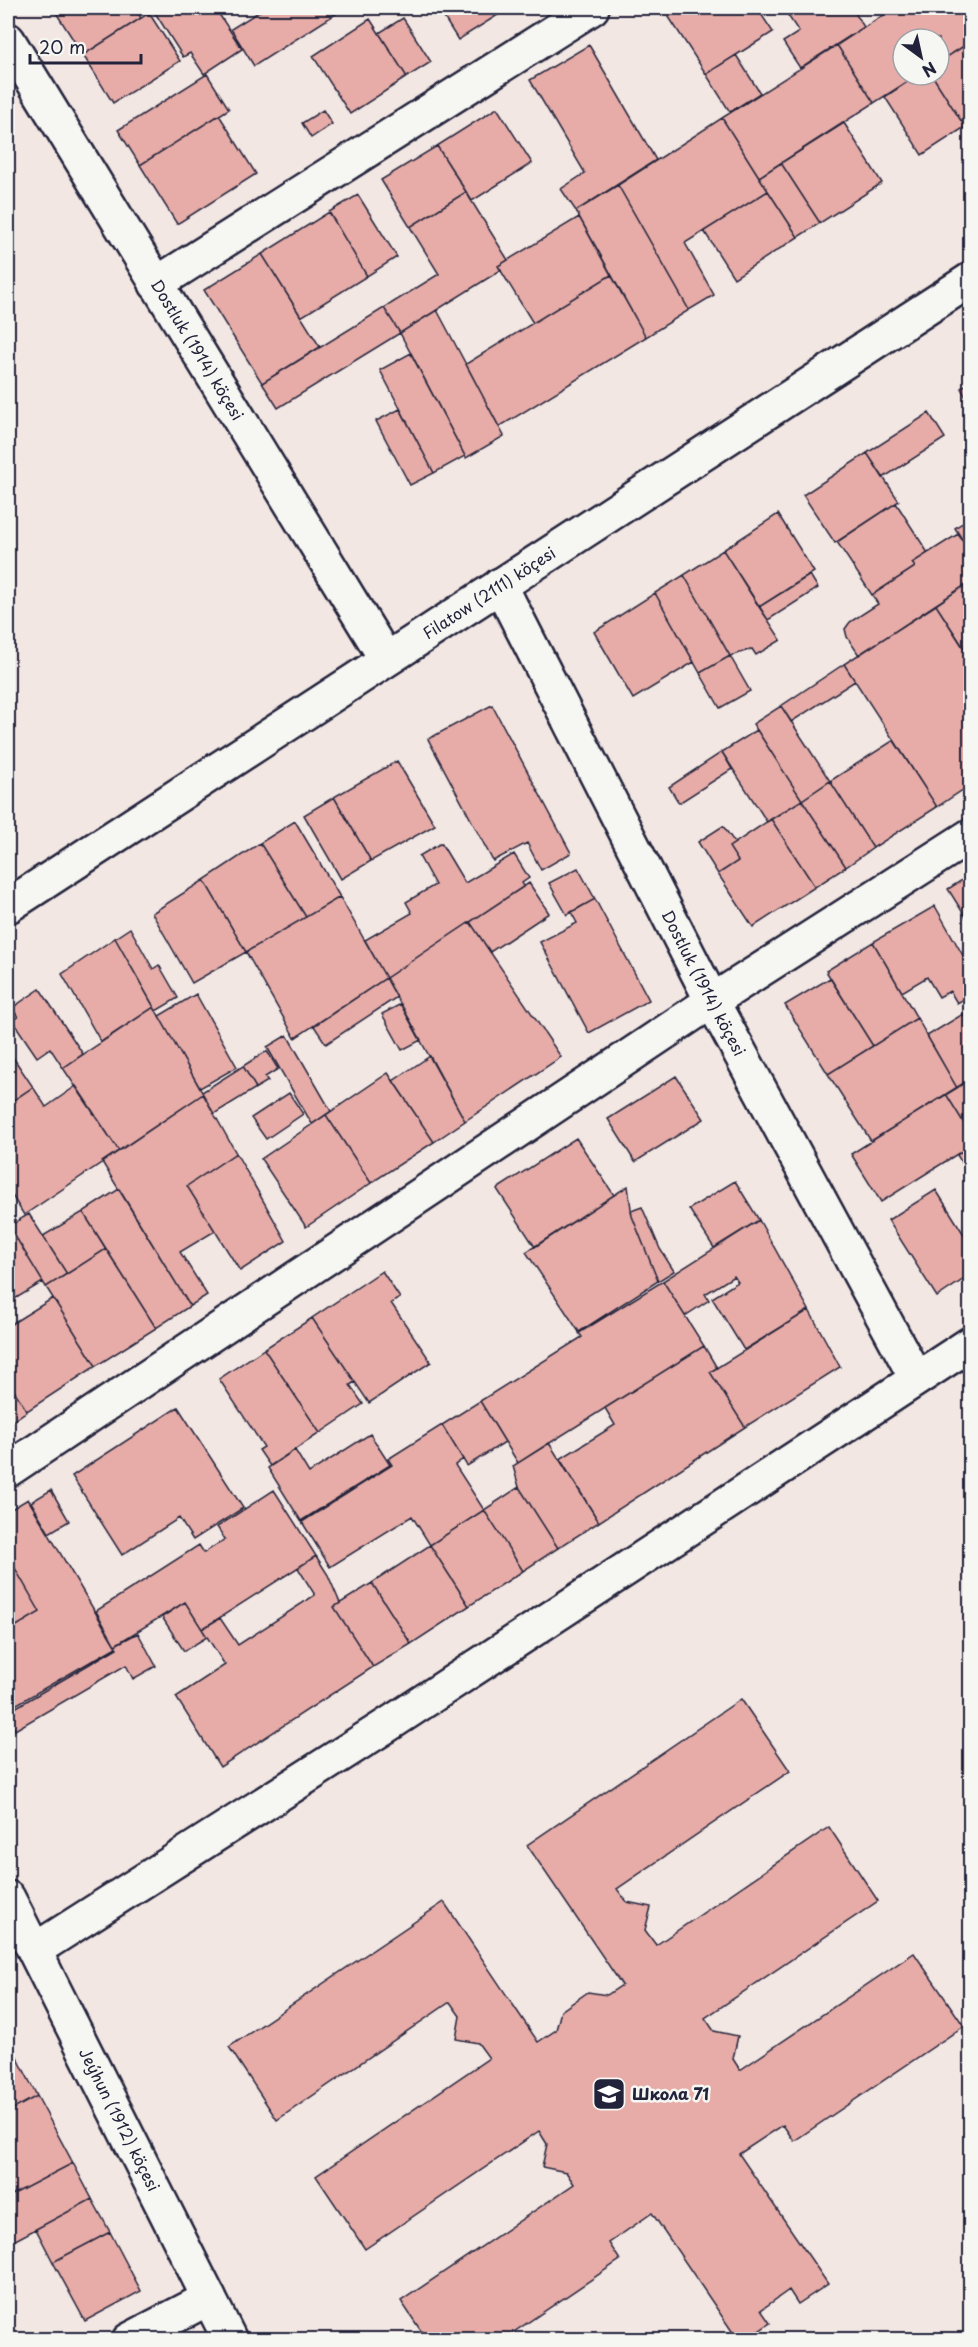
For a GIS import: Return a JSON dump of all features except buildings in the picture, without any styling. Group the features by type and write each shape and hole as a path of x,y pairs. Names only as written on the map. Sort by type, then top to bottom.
{"street":[{"path":"156,284 592,8"},
{"name":"Dostluk (1914) köçesi","path":"8,40 386,659"},
{"name":"Filatow (2111) köçesi","path":"8,906 970,280"},
{"name":"Dostluk (1914) köçesi","path":"500,585 712,1001 916,1378"},
{"path":"8,1470 712,1001 970,836"},
{"path":"35,1950 399,1717 970,1344"},
{"name":"Jeýhun (1912) köçesi","path":"8,1898 230,2340"},
{"path":"129,2340 209,2298"}],"place":[{"name":"Школа 71","path":"609,2094"}]}
